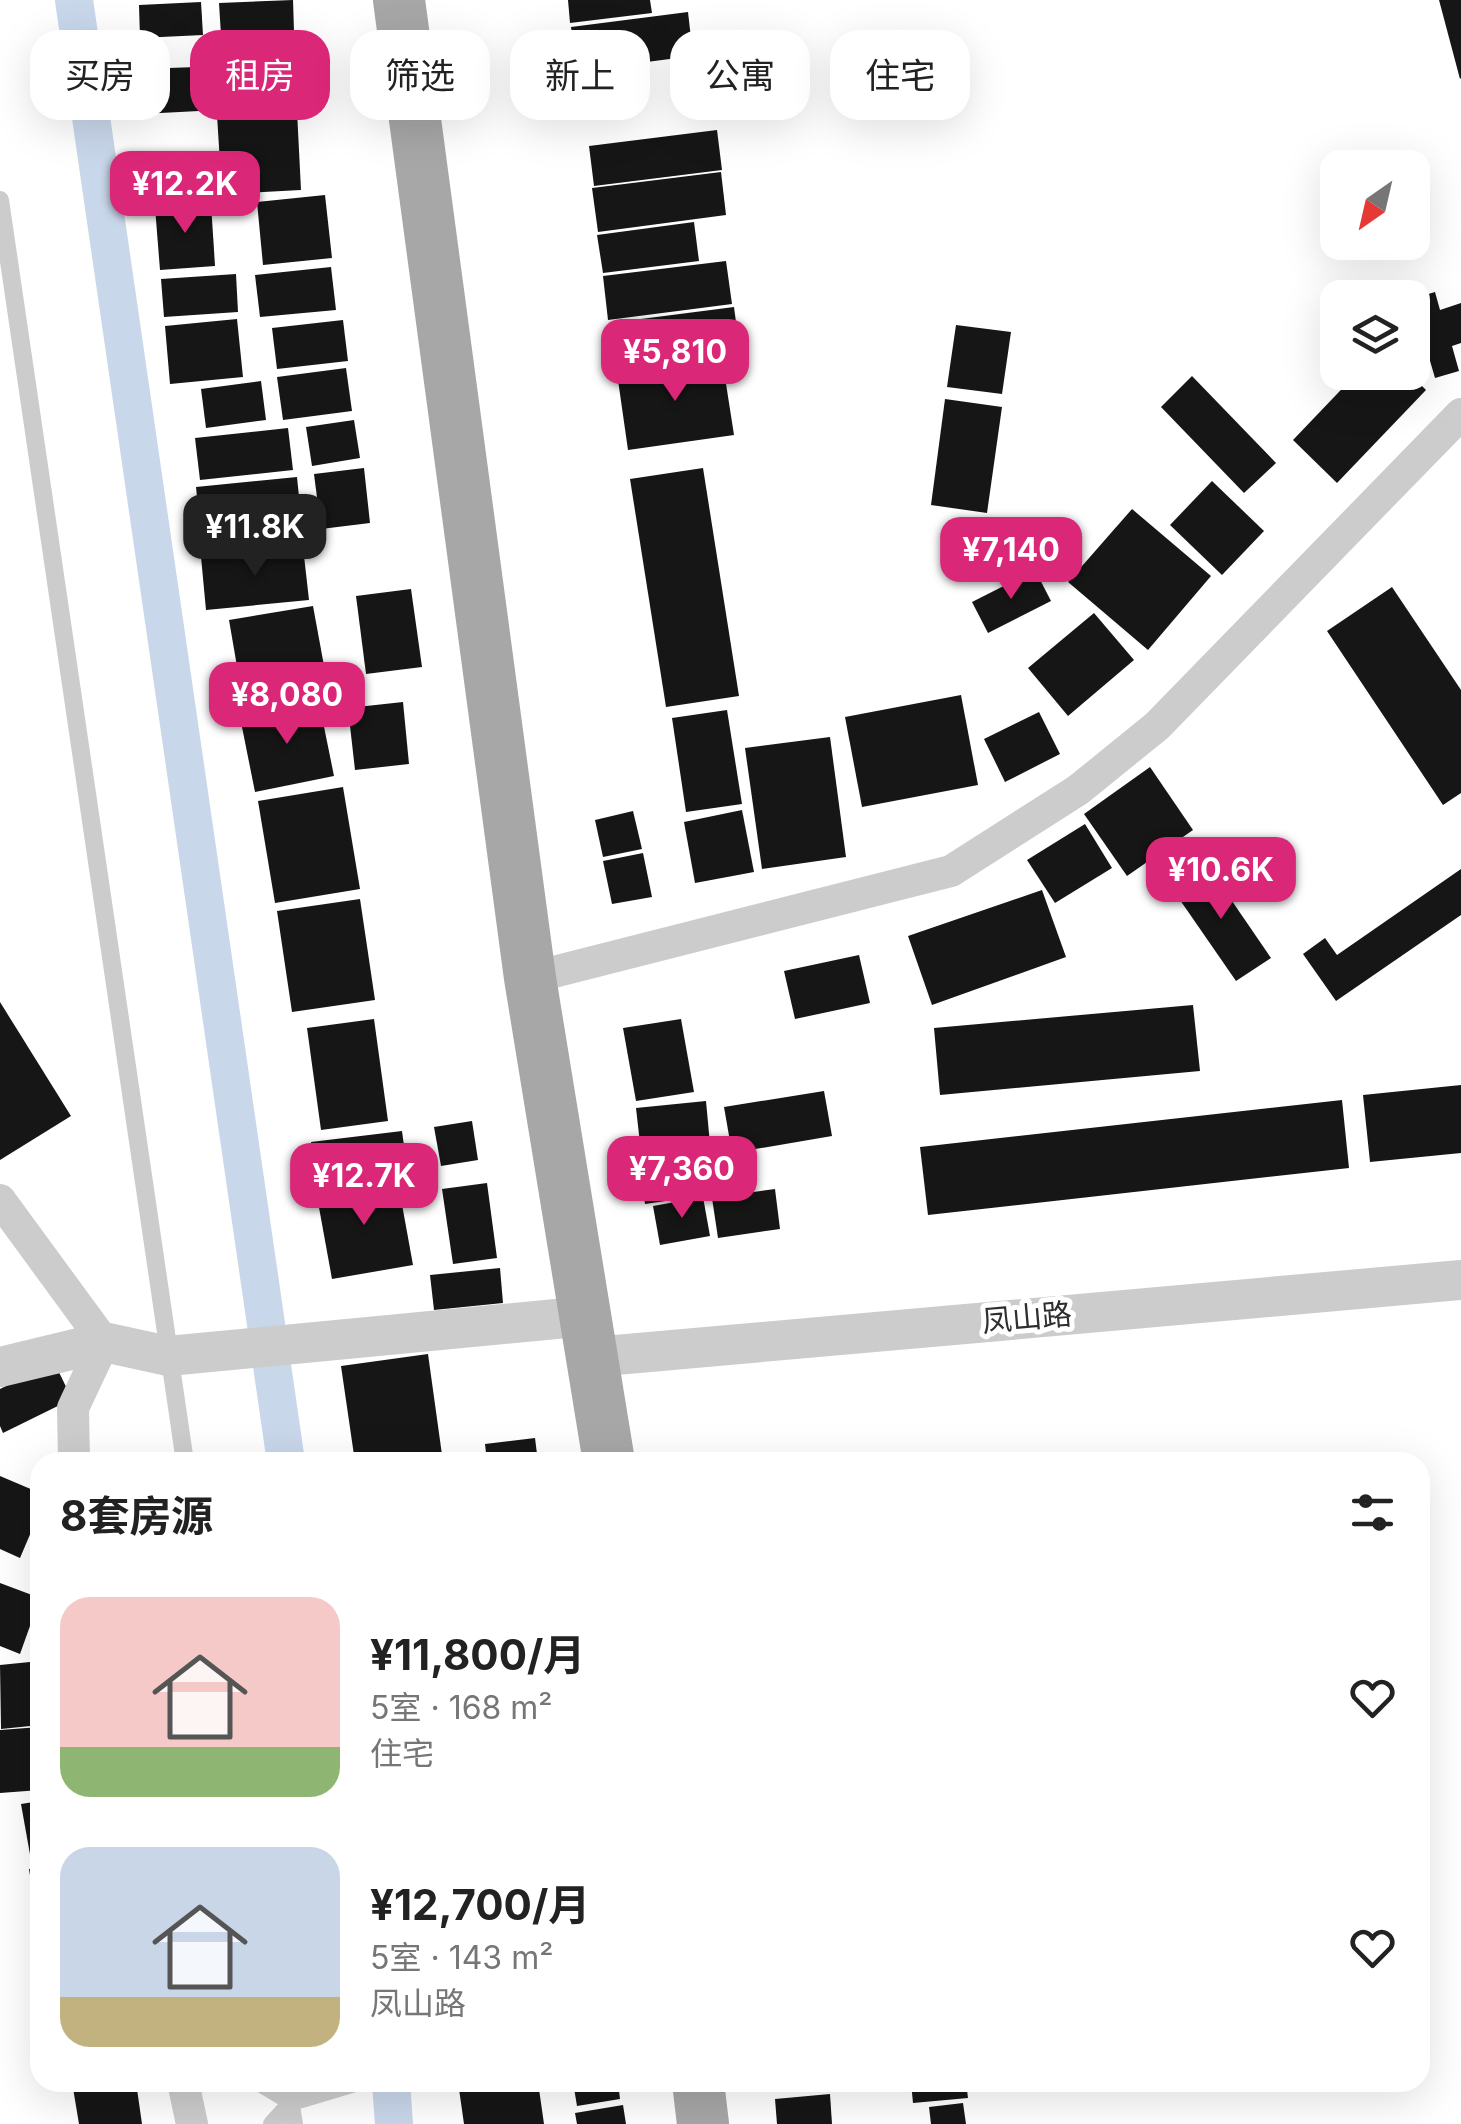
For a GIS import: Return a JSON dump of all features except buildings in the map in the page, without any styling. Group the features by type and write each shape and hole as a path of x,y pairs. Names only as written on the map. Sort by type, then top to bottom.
{"main road":[{"path":"398,0 530,978 607,1452"},
{"path":"699,2092 703,2124"}],"street":[{"path":"530,978 950,871 1078,790 1157,726 1461,414"},
{"path":"0,1200 104,1342"},
{"name":"凤山路","path":"104,1342 168,1356 302,1343 590,1336 1461,1280"},
{"path":"0,1367 104,1342"},
{"path":"74,1452 73,1408 104,1342"},
{"path":"184,2092 192,2124"}],"lane":[{"path":"0,200 183,1452"},
{"path":"275,2092 292,2102"},
{"path":"290,2092 294,2124"},
{"path":"272,2124 292,2102 326,2092"}],"waterway":[{"path":"74,0 285,1452"},
{"path":"392,2092 394,2124"}]}
